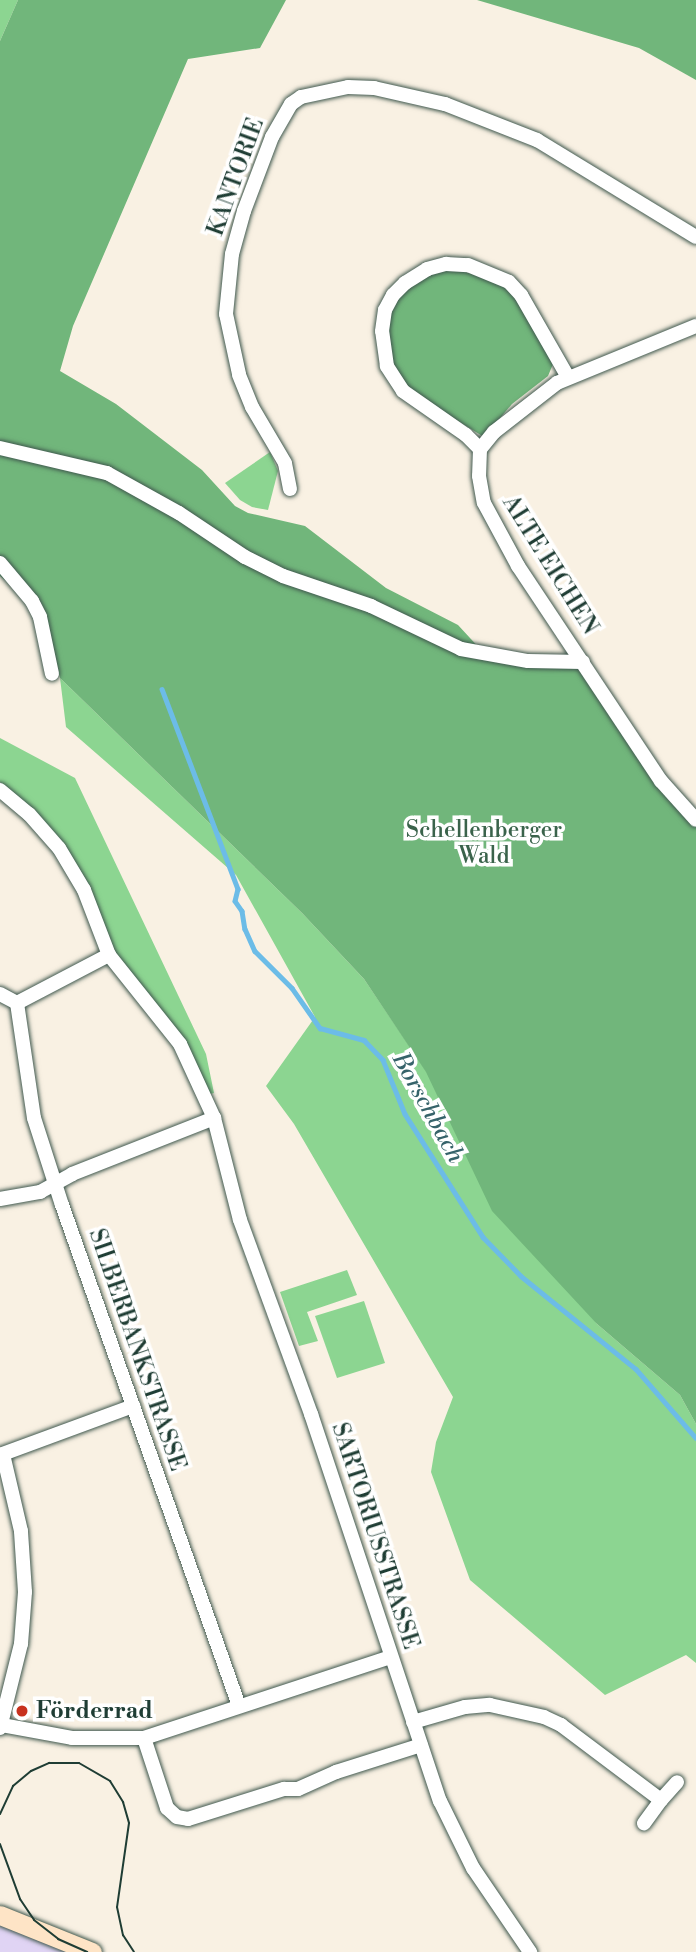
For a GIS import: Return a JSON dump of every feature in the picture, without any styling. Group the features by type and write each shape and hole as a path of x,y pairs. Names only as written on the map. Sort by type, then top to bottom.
{"main road":[{"path":"0,1915 92,1952"}],"street":[{"name":"KANTORIE","path":"290,489 285,463 252,407 239,374 230,342 227,293 232,254 261,165 284,111 301,97 348,87 374,88 417,96 492,121 554,150 696,237"},
{"path":"568,377 521,295 509,282 477,268 446,264 427,269 405,283 393,295 385,310 382,331 387,366 403,391 466,435 480,449 518,412 568,377 696,326"},
{"path":"0,448 107,473 179,513 245,557 283,576 371,606 461,649 528,662 583,662"},
{"name":"ALTE EICHEN","path":"480,449 479,476 484,503 496,530 661,781 696,820"},
{"path":"0,563 32,601 40,617 52,674"},
{"name":"SARTORIUSSTRASSE","path":"0,790 29,814 59,848 84,890 109,955 180,1044 215,1118 240,1220 310,1415 450,1826 473,1868 530,1952"},
{"path":"0,994 18,1003 109,955"},
{"name":"SILBERBANKSTRASSE","path":"18,1003 34,1118 239,1706"},
{"path":"0,1199 40,1192 72,1174 215,1118"},
{"path":"133,1406 1,1455 21,1531 25,1592 21,1644 1,1726 72,1738 144,1738 391,1657"},
{"path":"413,1722 465,1707 490,1705 517,1709 561,1725 661,1800"},
{"path":"144,1738 167,1808 177,1816 188,1819 284,1789 298,1789 336,1772 421,1745"},
{"path":"644,1823 677,1782"}],"shaded area":[{"path":"0,1916 89,1952 0,1952"}],"green space":[{"path":"0,0 18,0 0,41"},
{"name":"Schellenberger Wald","path":"18,0 286,0 260,48 188,59 73,326 60,371 116,404 202,470 235,506 248,513 305,526 386,588 458,625 482,651 284,575 107,475 244,559 460,651 584,665 696,822 696,1424 680,1395 597,1324 492,1211 426,1072 364,979 302,913 60,678 43,612 0,576 0,41"},
{"path":"477,0 696,0 696,80 639,48"},
{"path":"446,269 467,272 501,283 516,297 553,364 548,376 512,404 484,437 406,389 387,353 389,314 395,301 426,274"},
{"path":"270,452 278,471 268,510 252,507 240,500 225,483"},
{"path":"60,678 302,913 364,979 597,1324 680,1395 696,1424 696,1663 686,1655 605,1695 470,1580 431,1472 436,1442 453,1397 294,1124 266,1086 315,1017 236,875 66,727"},
{"path":"0,738 75,778 206,1054 214,1093 206,1095 117,958 37,814 0,782"},
{"path":"347,1270 357,1295 307,1312 318,1341 299,1346 280,1292"},
{"path":"364,1301 385,1363 337,1378 315,1316"}],"waterway":[{"name":"Borschbach","path":"162,689 238,889 235,901 242,911 245,929 255,951 292,988 320,1028 364,1040 383,1060 405,1114 483,1237 521,1276 636,1369 696,1438"}],"tram line":[{"path":"0,1814 13,1786 31,1771 49,1763 79,1763 110,1781 123,1802 129,1823 117,1907 123,1935 134,1952"},
{"path":"0,1844 20,1899 34,1920 58,1939 87,1952"}],"place":[{"name":"Förderrad","path":"22,1711"}]}
